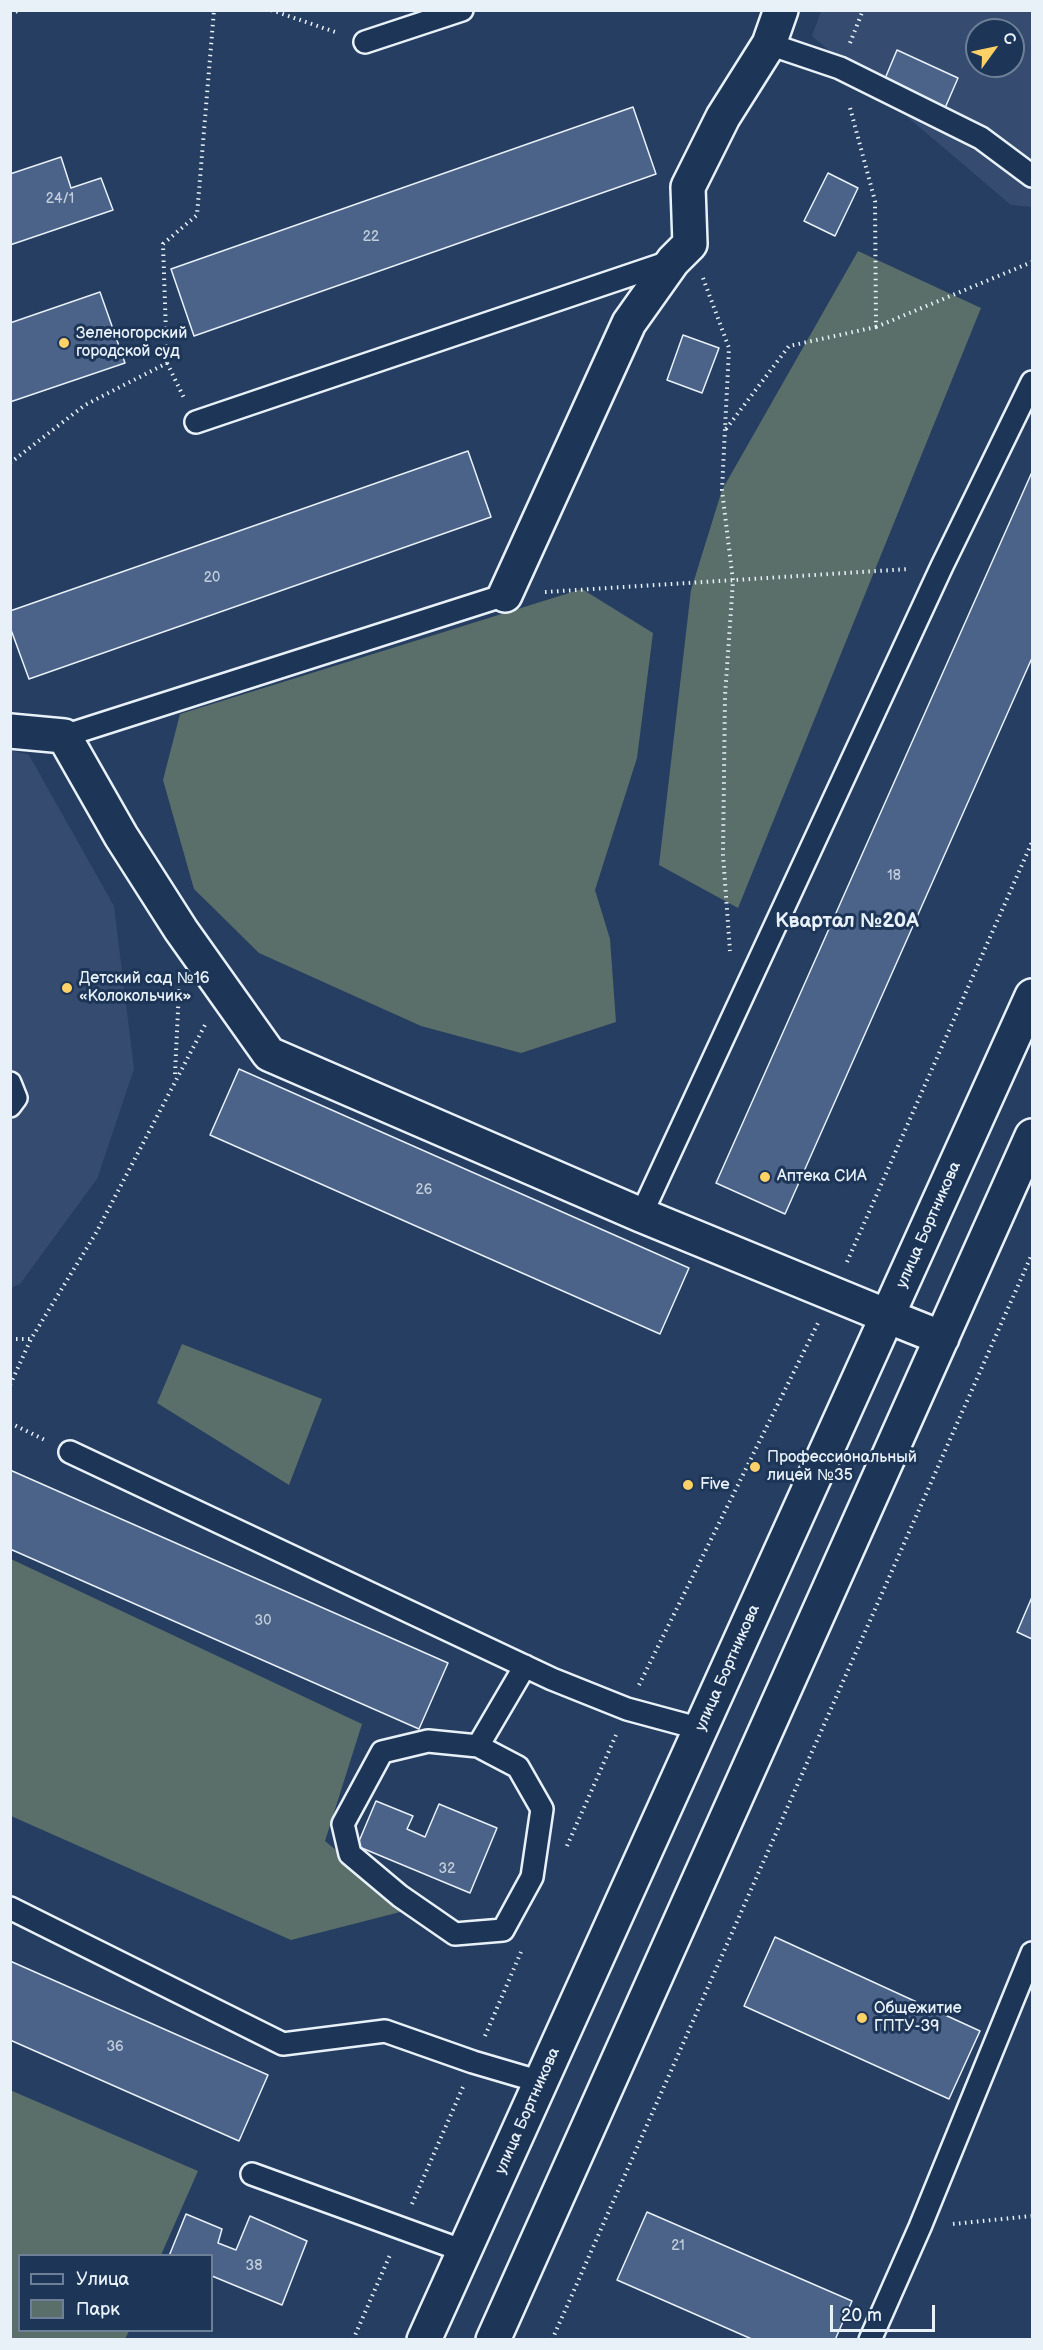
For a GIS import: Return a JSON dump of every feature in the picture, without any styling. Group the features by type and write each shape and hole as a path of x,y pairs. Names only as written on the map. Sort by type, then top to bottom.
{"main road":[{"path":"505,595 628,323 682,252 688,187 723,117 769,44 781,10"},
{"path":"10,731 64,736 121,836 181,930 269,1054 641,1215 942,1338"},
{"name":"улица Бортникова","path":"424,2340 1032,996"},
{"path":"493,2340 1032,1136"}],"lane":[{"path":"365,42 462,10"},
{"path":"769,44 840,68 981,138 1032,176"},
{"path":"196,422 682,252"},
{"path":"641,1215 942,566 1032,382"},
{"path":"64,736 505,595"},
{"path":"10,1083 16,1098 10,1106"},
{"path":"70,1452 525,1666 627,1709 701,1729"},
{"path":"478,1746 525,1666"},
{"path":"428,1741 478,1746 518,1767 542,1809 532,1877 503,1930 455,1934 400,1896 351,1854 343,1824 382,1752 428,1741"},
{"path":"10,1908 283,2044 385,2031 473,2062 541,2082"},
{"path":"870,2340 920,2227 1032,1953"},
{"path":"252,2174 464,2251"}],"path":[{"path":"10,14 20,10"},
{"path":"196,422 167,363 163,243 197,215 214,10"},
{"path":"271,10 365,42"},
{"path":"863,10 840,68 875,201 876,327"},
{"path":"682,252 729,348 722,490 734,581 725,696 723,855 730,957"},
{"path":"725,430 789,346 876,327 1032,262"},
{"path":"10,464 85,405 167,363"},
{"path":"505,595 942,566"},
{"path":"567,1848 627,1709 832,1294 1032,842"},
{"path":"175,1078 179,987"},
{"path":"10,1385 31,1339 96,1233 205,1023 216,1028"},
{"path":"552,2340 1032,1254"},
{"path":"10,1339 31,1339"},
{"path":"10,1423 70,1452"},
{"path":"353,2340 525,1945"},
{"path":"920,2227 1032,2216"}],"shaded area":[{"path":"821,11 1032,11 1032,207 1011,205 812,36"},
{"name":"Детский сад №16 «Колокольчик»","path":"10,750 29,755 114,906 134,1069 97,1179 20,1284 11,1288"}],"green space":[{"path":"858,251 981,308 738,908 659,865 691,590 722,490"},
{"path":"582,589 653,633 637,758 595,890 610,939 616,1022 521,1053 421,1026 259,953 194,889 163,780 180,714"},
{"path":"182,1344 322,1399 289,1485 157,1403"},
{"path":"11,1559 362,1724 325,1841 408,1910 291,1940 11,1816"},
{"path":"10,2090 198,2171 161,2254 18,2254 18,2332 128,2332 125,2339 11,2339"}],"building":[{"path":"897,50 958,78 945,108 884,81"},
{"path":"633,107 656,174 194,336 171,269"},
{"path":"61,157 71,188 101,178 113,210 10,245 10,174"},
{"path":"828,173 858,188 835,236 804,221"},
{"name":"Зеленогорский городской суд","path":"100,292 125,363 10,402 10,323"},
{"path":"683,335 719,348 702,393 667,380"},
{"path":"468,451 491,517 29,679 10,627 10,611"},
{"path":"1032,472 1032,658 785,1214 716,1183"},
{"path":"239,1069 689,1268 660,1334 210,1135"},
{"path":"10,1470 448,1663 419,1729 10,1549"},
{"path":"1032,1597 1032,1639 1017,1632"},
{"path":"376,1801 413,1816 407,1829 425,1837 439,1804 497,1828 470,1893 357,1846"},
{"name":"Общежитие ГПТУ-39","path":"775,1937 980,2031 949,2099 744,2006"},
{"path":"10,1961 268,2075 239,2141 10,2040"},
{"path":"647,2212 852,2301 835,2340 754,2340 617,2280"},
{"path":"186,2214 222,2229 218,2243 236,2250 250,2216 307,2241 282,2305 213,2276 213,2254 170,2254"}],"place":[{"name":"Зеленогорский городской суд","path":"64,343"},
{"name":"Детский сад №16 «Колокольчик»","path":"67,988"},
{"name":"Аптека СИА","path":"765,1177"},
{"name":"Профессиональный лицей №35","path":"755,1467"},
{"name":"Five","path":"688,1485"},
{"name":"Общежитие ГПТУ-39","path":"862,2018"}],"district":[{"name":"Квартал №20А","path":"847,922"}]}
